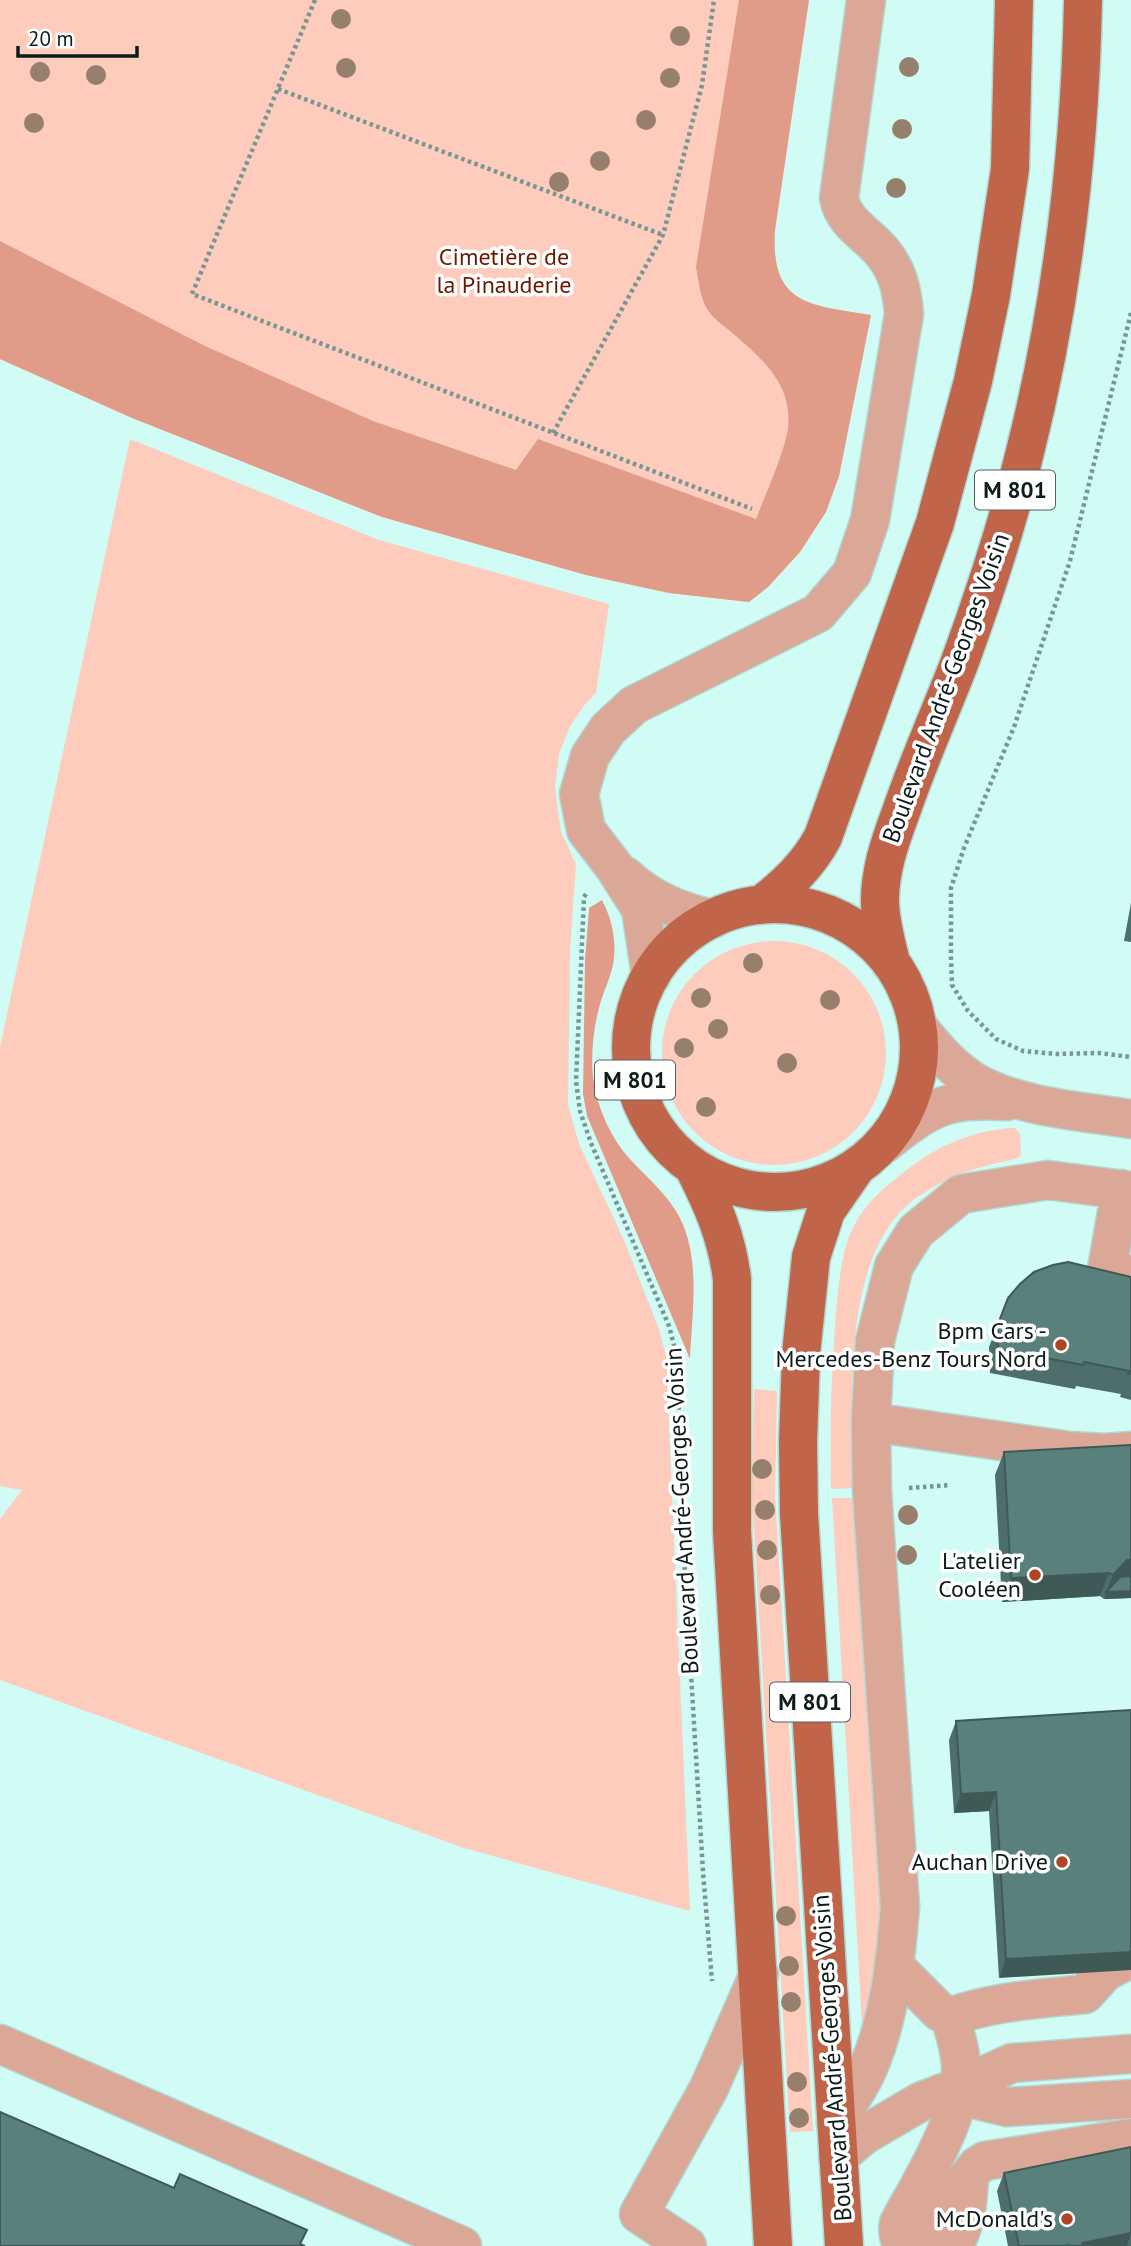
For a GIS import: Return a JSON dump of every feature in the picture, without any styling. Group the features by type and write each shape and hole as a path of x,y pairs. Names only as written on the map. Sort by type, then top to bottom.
{"main road":[{"name":"M 801","path":"761,905 799,872 823,837 914,588 956,450 991,295 1010,169 1014,0"},
{"name":"Boulevard André-Georges Voisin","path":"891,962 880,904 883,869 906,795 959,662 984,590 1023,459 1042,383 1066,246 1081,89 1083,0"},
{"name":"M 801","path":"761,905 796,905 831,915 862,932 891,962 913,1004 919,1027 918,1069 914,1089 907,1108 884,1144 855,1169 816,1187 774,1193 732,1186 694,1168 662,1139 641,1101 631,1059 633,1027 641,995 651,976 677,943 693,929 727,912 761,905"},
{"name":"Boulevard André-Georges Voisin","path":"694,1168 719,1221 728,1250 732,1279 732,1531 773,2246"},
{"name":"Boulevard André-Georges Voisin","path":"844,2246 802,1568 798,1442 801,1354 811,1257 826,1211 855,1169"}],"street":[{"path":"651,976 641,909 604,878 586,830 579,794 590,756 607,729 634,705 818,613 852,573 870,520 904,314 901,284 883,253 842,212 839,198 866,0"},
{"path":"604,878 642,891 662,903 712,919"},
{"path":"919,1027 942,1055 971,1080 995,1092 1030,1102 1131,1119"},
{"path":"884,1144 919,1116 942,1105 971,1099 1030,1102"},
{"path":"837,2140 869,2067 885,2016 895,1967 900,1906 872,1490 871,1422 876,1341 894,1266 916,1231 961,1194 1048,1180 1126,1190 1107,1269 1131,1275"},
{"path":"871,1422 1070,1451 1131,1451"},
{"path":"895,1967 940,2012 950,2017 974,2008 996,2004 1085,1994 1105,1972 1131,1958"},
{"path":"687,2246 639,2214 709,2088 759,1974"},
{"path":"907,2246 901,2242 897,2232 898,2223 948,2129 959,2087 962,2070 950,2017"},
{"path":"0,2044 462,2246"},
{"path":"837,2140 864,2135 922,2101 1012,2063 1131,2054"},
{"path":"959,2087 974,2099 1007,2106 1131,2099"},
{"path":"913,2246 931,2219 978,2166 998,2157 1131,2138"},
{"path":"954,2246 968,2210 970,2176"}],"path":[{"path":"315,0 192,294 752,509"},
{"path":"554,433 663,235 702,85 714,0"},
{"path":"277,89 663,235"},
{"path":"1131,313 1070,561 1014,727 964,848 951,888 952,985 968,1011 996,1039 1023,1051 1099,1053 1131,1057"},
{"name":"Boulevard André-Georges Voisin","path":"604,878 584,897 576,1081 580,1111 591,1143 669,1326 675,1349 682,1521 712,1983"},
{"path":"905,1488 951,1485"}],"green space":[{"name":"Cimetière de la Pinauderie","path":"0,0 809,0 775,230 775,255 779,274 787,288 799,297 813,304 871,315 839,476 826,512 800,552 768,587 749,602 669,593 586,575 382,517 132,418 0,359"},
{"path":"130,439 379,540 609,604 596,693 570,726 559,754 555,787 561,832 576,864 570,950 568,1104 579,1144 623,1238 659,1329 666,1356 690,1911 464,1848 0,1680 0,1519 22,1490 0,1486 0,1047"},
{"path":"763,941 785,941 827,954 845,966 861,982 878,1010 886,1053 878,1096 861,1124 845,1140 817,1157 785,1165 763,1165 721,1152 703,1140 687,1124 670,1096 662,1064 662,1042 675,1000 687,982 703,966 731,949"},
{"path":"1015,1128 1020,1134 1021,1155 1018,1158 966,1172 919,1196 893,1221 875,1252 863,1290 856,1330 852,1414 854,1488 831,1489 831,1400 836,1312 844,1255 855,1224 882,1190 926,1156 975,1134"},
{"path":"754,1389 777,1391 775,1495 813,2131 790,2132 752,1498"},
{"path":"832,1498 855,1498 883,1929 865,2028 862,2025"}],"shaded area":[{"path":"739,0 809,0 775,230 775,255 779,274 787,288 813,304 871,315 839,476 826,512 800,552 768,587 749,602 669,593 586,575 382,517 132,418 0,359 0,241 205,346 373,421 516,470 538,439 756,519 786,438 788,412 785,398 780,384 763,361 714,318 707,308 700,291 696,267"},
{"path":"602,900 612,927 614,949 612,970 595,1026 592,1055 594,1083 604,1118 618,1143 658,1187 684,1227 694,1283 690,1359 587,1116 583,1094 585,960 589,908"}],"building":[{"name":"Bpm Cars - Mercedes-Benz Tours Nord","path":"1068,1262 1131,1277 1131,1374 1128,1374 1129,1371 1084,1362 1083,1365 998,1349 998,1324 1008,1298 1034,1272"},
{"path":"1131,1445 1131,1560 1127,1560 1113,1575 1109,1573 1011,1578 1004,1452"},
{"path":"1131,1576 1131,1591 1106,1592 1120,1577"},
{"name":"Auchan Drive","path":"1131,1710 1131,1952 1006,1959 996,1792 961,1794 956,1721"},
{"path":"0,2112 174,2188 180,2174 307,2230 300,2244 305,2246 0,2246"},
{"name":"McDonald's","path":"1131,2147 1131,2233 1082,2243 1082,2246 1019,2246 1004,2173"}],"place":[{"name":"Bpm Cars - Mercedes-Benz Tours Nord","path":"1061,1345"},
{"name":"L'atelier Cooléen","path":"1035,1575"},
{"name":"Auchan Drive","path":"1062,1862"},
{"name":"McDonald's","path":"1067,2219"}]}
